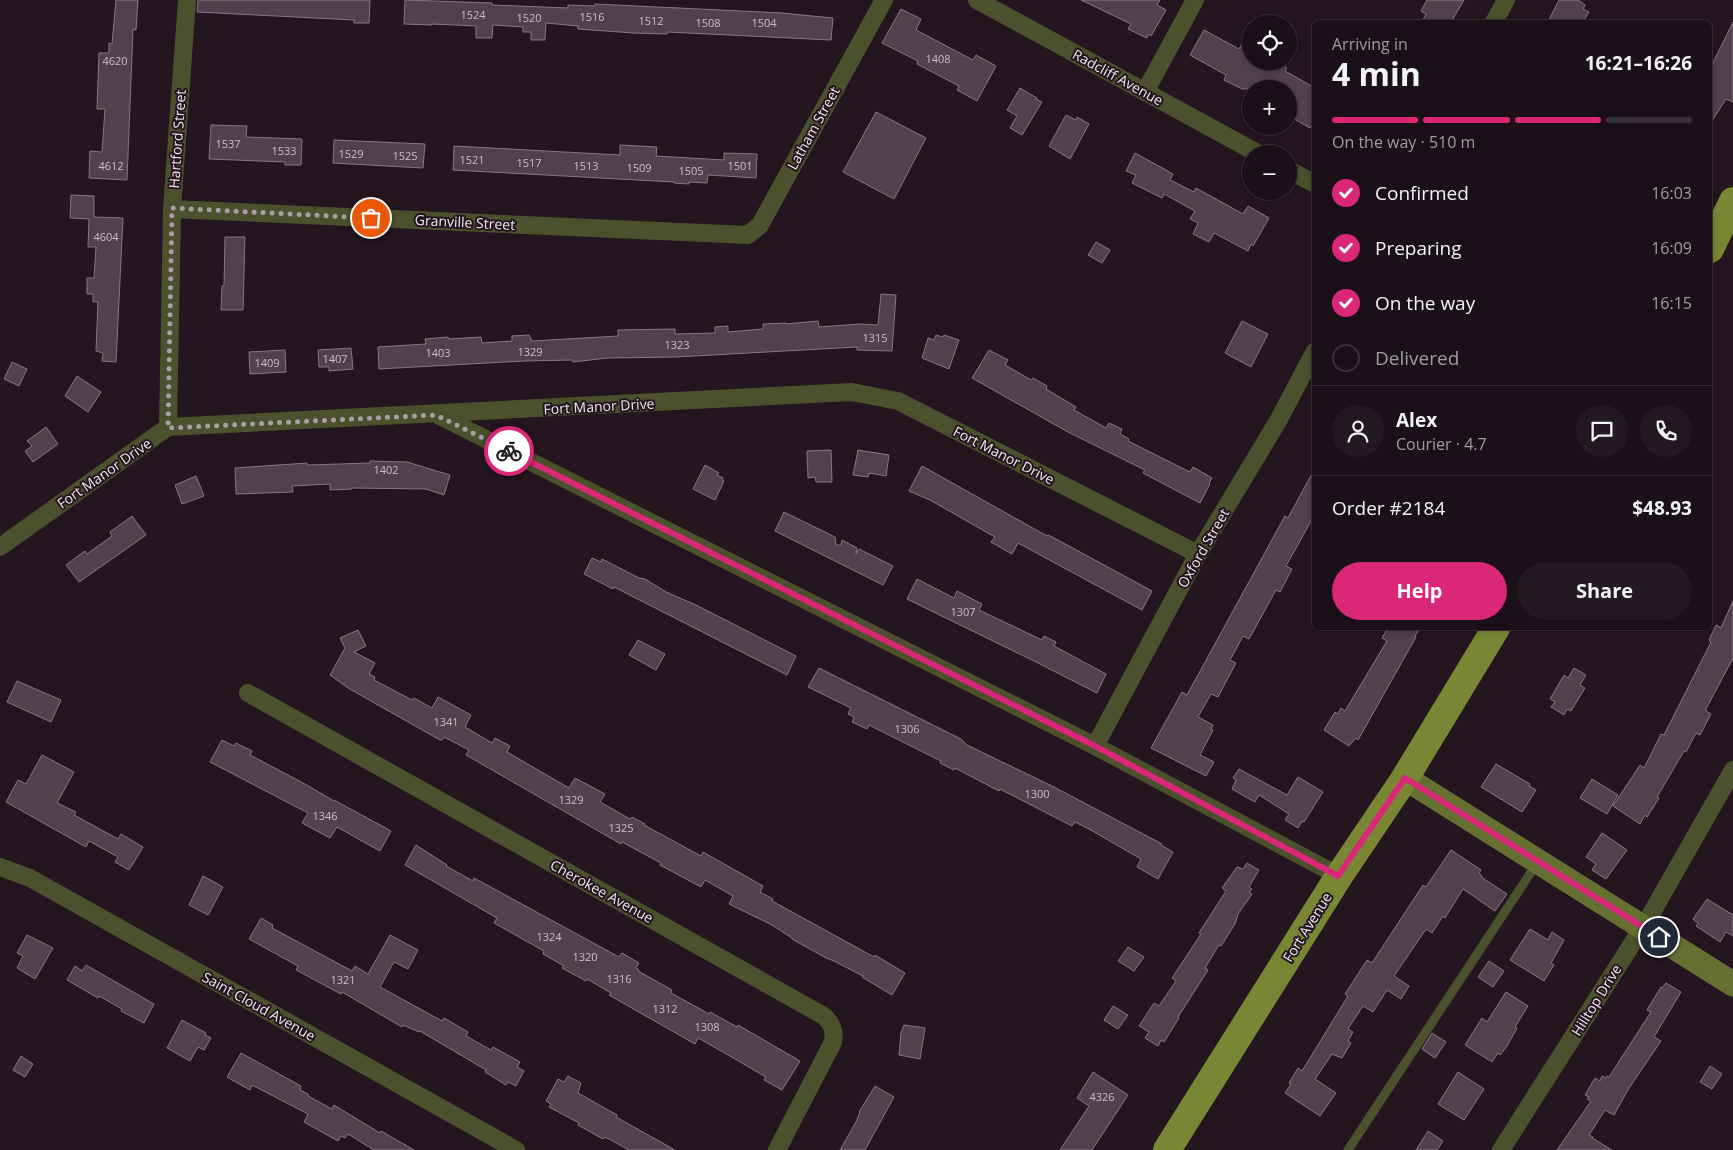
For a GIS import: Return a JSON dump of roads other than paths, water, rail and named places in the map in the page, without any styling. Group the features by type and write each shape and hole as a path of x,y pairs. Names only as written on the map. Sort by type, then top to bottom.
{"main road":[{"path":"1712,245 1732,206"},
{"name":"Fort Avenue","path":"1167,1150 1338,876 1405,778 1495,630"}],"street":[{"name":"Hartford Street","path":"168,428 172,208 187,0"},
{"name":"Latham Street","path":"728,234 748,235 760,225 884,0"},
{"name":"Radcliff Avenue","path":"977,0 1242,145"},
{"path":"1145,92 1195,0"},
{"path":"1495,20 1506,0"},
{"path":"1297,174 1312,182"},
{"name":"Granville Street","path":"172,208 728,234"},
{"name":"Oxford Street","path":"1095,746 1198,554 1278,421 1312,357"},
{"name":"Fort Manor Drive","path":"0,548 168,428 852,392 898,401 1198,554"},
{"path":"436,415 1095,746 1338,876"},
{"name":"Cherokee Avenue","path":"248,693 824,1016 833,1028 833,1042 776,1150"},
{"name":"Hilltop Drive","path":"1501,1150 1651,914 1733,770"},
{"path":"1405,778 1733,984"},
{"name":"Saint Cloud Avenue","path":"0,867 30,878 516,1150"}],"lane":[{"path":"1348,1150 1538,861"}]}
